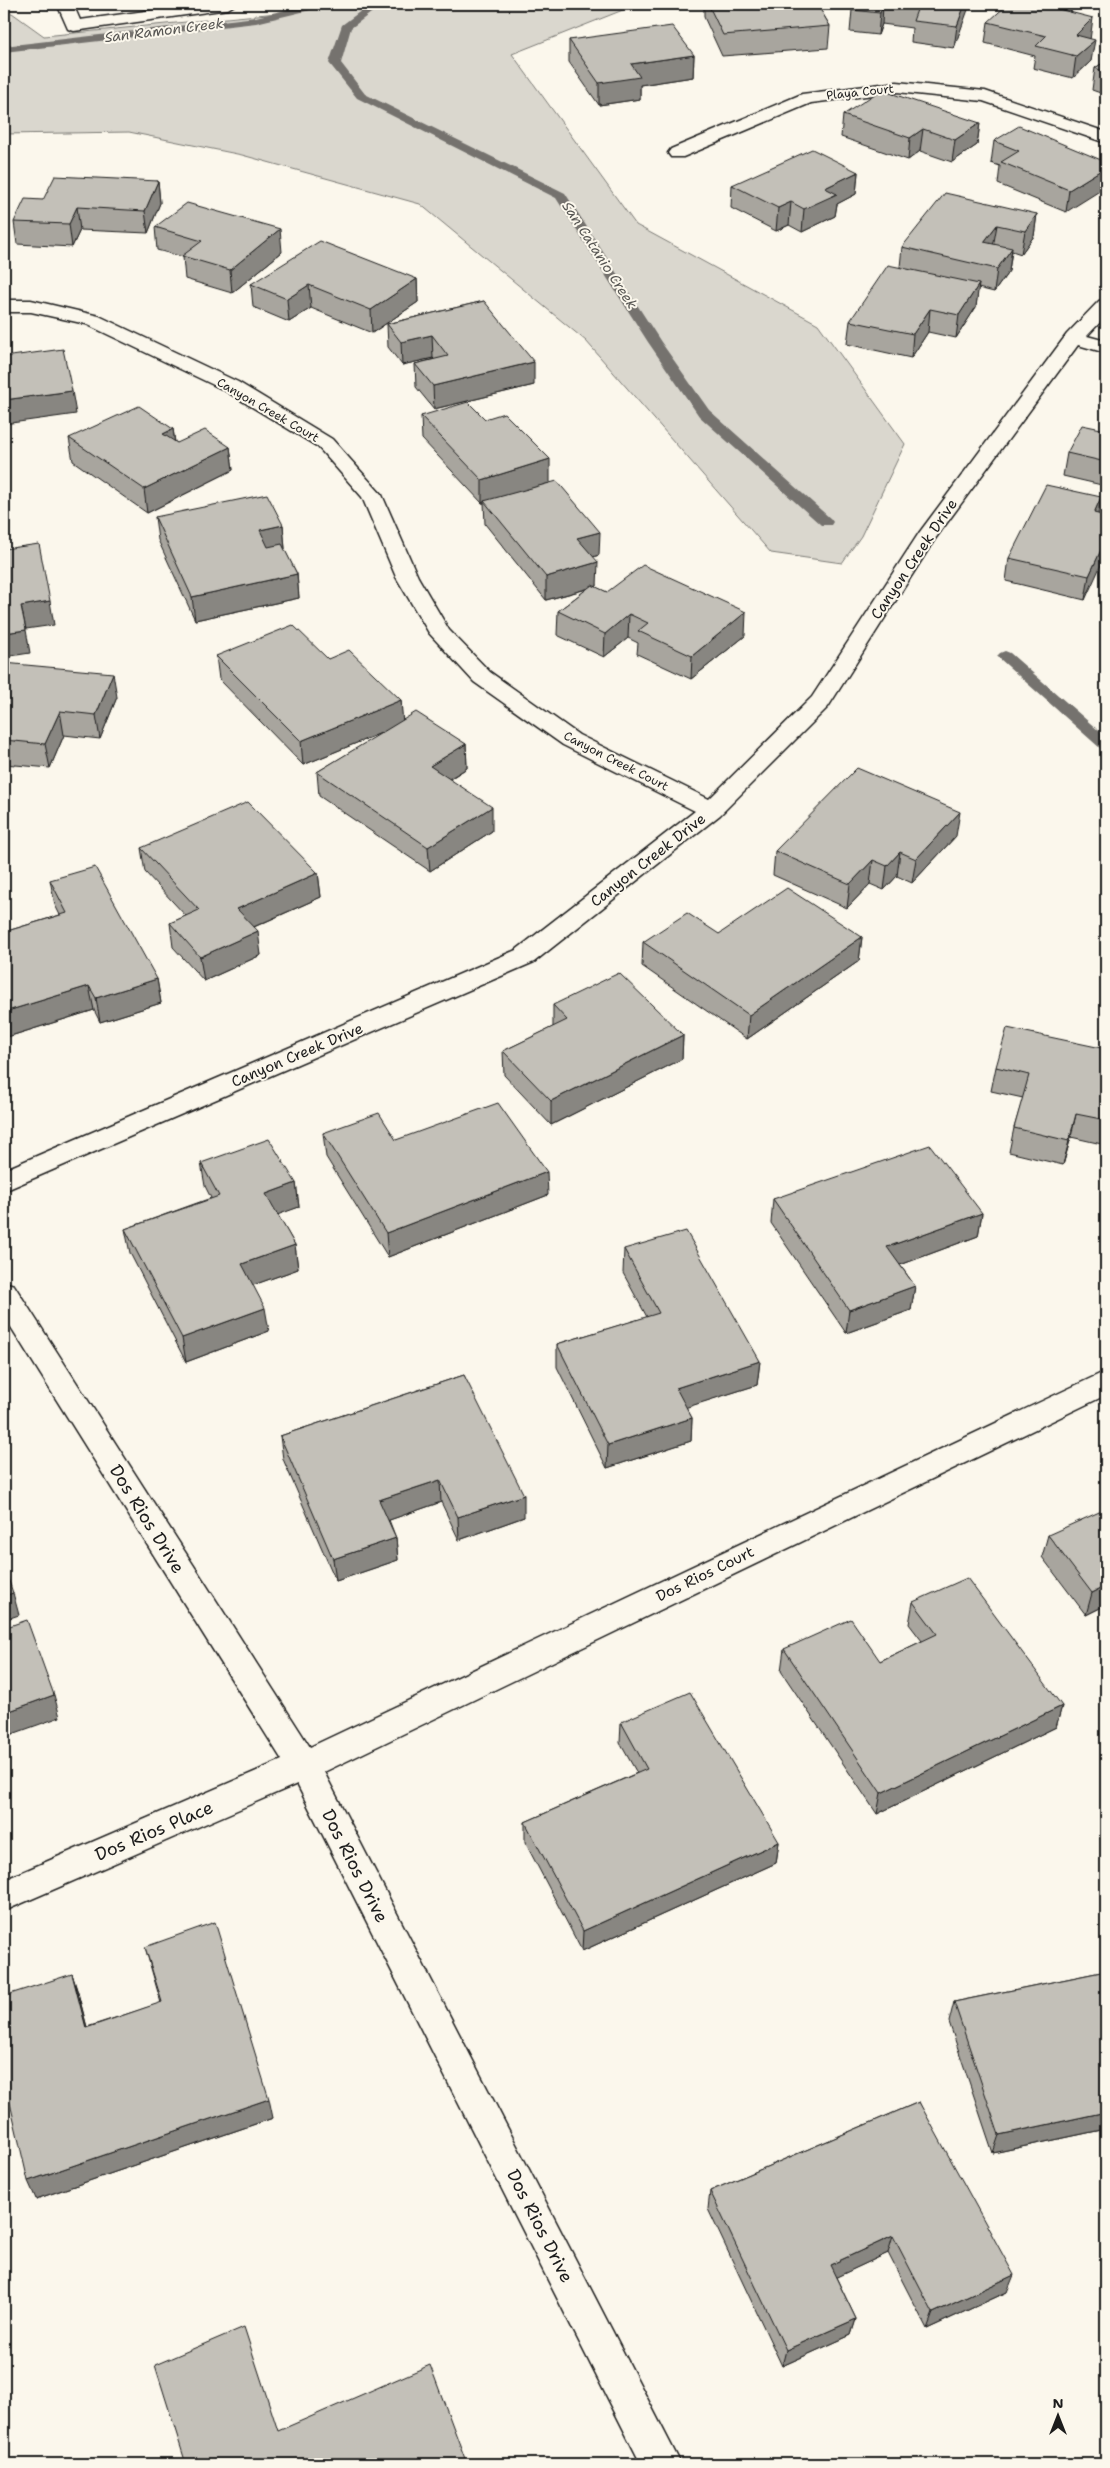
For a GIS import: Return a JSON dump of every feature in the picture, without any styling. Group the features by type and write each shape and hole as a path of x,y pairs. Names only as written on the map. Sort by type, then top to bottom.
{"street":[{"path":"65,4 74,26 228,4"},
{"name":"Playa Court","path":"677,153 808,98 897,87 985,96 1106,138"},
{"name":"Canyon Creek Drive","path":"4,1181 525,956 712,810 820,702 926,538 1074,338 1106,305"},
{"name":"Canyon Creek Court","path":"4,306 31,306 92,320 230,386 325,443 372,495 407,577 440,633 482,677 571,740 712,810"},
{"path":"1074,338 1106,347"},
{"name":"Dos Rios Drive","path":"4,1293 304,1766 662,2464"},
{"name":"Dos Rios Court","path":"304,1766 1106,1382"},
{"name":"Dos Rios Place","path":"4,1896 304,1766"}],"shaded area":[{"path":"305,4 638,4 512,54 636,225 818,324 905,444 861,536 842,563 771,553 586,341 420,204 242,155 129,132 4,134 4,14 12,13 44,36 308,10"}],"building":[{"path":"708,4 817,4 830,26 723,35"},
{"path":"855,4 883,4 880,13 852,10"},
{"path":"892,4 965,4 957,26 913,21 918,7"},
{"path":"1008,4 1064,4 1058,9 1093,18 1076,35 1095,40 1076,56 1036,46 1046,36 988,22"},
{"path":"672,26 694,55 631,64 640,77 599,83 569,40"},
{"path":"1106,61 1106,72 1095,68"},
{"path":"881,90 980,123 955,140 923,129 910,138 843,115"},
{"path":"1019,126 1106,162 1106,167 1069,190 1001,162 1019,151 994,141"},
{"path":"812,149 858,172 825,188 837,194 804,209 791,202 778,208 732,185"},
{"path":"55,176 158,181 145,211 77,207 69,224 14,222 25,199 43,200"},
{"path":"945,193 1037,214 1025,231 997,225 984,242 1012,248 997,269 902,247"},
{"path":"187,203 280,229 230,270 182,256 202,241 155,227"},
{"path":"320,241 417,279 371,310 309,285 287,299 251,284"},
{"path":"888,265 979,284 959,315 930,309 913,334 850,321"},
{"path":"484,301 534,362 433,386 415,364 448,356 432,335 401,342 387,324"},
{"path":"63,349 72,391 4,400 4,357"},
{"path":"468,402 485,419 504,413 550,459 482,480 421,416"},
{"path":"139,406 173,429 163,434 177,443 205,430 230,447 144,489 69,438"},
{"path":"1082,425 1106,430 1106,462 1067,453"},
{"path":"557,481 600,532 577,538 598,562 546,577 484,501"},
{"path":"1046,485 1101,497 1094,513 1106,516 1106,539 1089,576 1009,558"},
{"path":"267,494 283,525 260,530 268,547 282,544 297,574 192,597 155,517"},
{"path":"39,544 50,601 21,606 26,630 4,633 4,549"},
{"path":"643,565 746,612 692,656 638,631 648,623 629,614 605,634 558,611 592,585 607,592"},
{"path":"293,625 328,659 349,650 401,700 301,741 216,656"},
{"path":"4,663 113,673 96,715 60,711 45,744 4,740"},
{"path":"416,712 466,744 430,766 492,807 428,847 317,772"},
{"path":"857,768 960,812 916,859 900,852 887,866 873,860 850,884 775,851"},
{"path":"248,802 318,873 237,909 258,931 200,957 170,923 199,910 141,848"},
{"path":"95,867 157,979 96,998 89,986 4,1012 4,932 67,913 50,880"},
{"path":"787,888 862,937 749,1015 643,942 687,913 719,934"},
{"path":"619,973 683,1035 551,1101 503,1051 567,1020 553,1005"},
{"path":"1007,1028 1106,1049 1106,1120 1076,1114 1069,1141 1014,1128 1029,1075 996,1067"},
{"path":"498,1103 547,1172 386,1233 323,1133 379,1113 396,1140"},
{"path":"269,1139 296,1183 266,1194 295,1245 242,1264 265,1308 182,1338 125,1229 219,1196 201,1163"},
{"path":"930,1145 982,1213 887,1247 915,1286 849,1310 773,1199"},
{"path":"686,1231 760,1361 676,1388 692,1418 608,1445 557,1344 659,1313 624,1249"},
{"path":"464,1375 524,1495 458,1517 440,1480 379,1500 396,1538 333,1559 280,1436"},
{"path":"1106,1509 1106,1586 1092,1593 1048,1535"},
{"path":"4,1566 13,1593 4,1596"},
{"path":"967,1578 1062,1706 881,1793 784,1649 851,1619 880,1661 937,1634 913,1602"},
{"path":"27,1620 54,1695 4,1713 4,1628"},
{"path":"690,1692 779,1842 583,1931 525,1822 647,1769 621,1722"},
{"path":"215,1922 269,2099 28,2181 4,2077 4,1996 72,1974 86,2028 162,2002 145,1947"},
{"path":"1106,1971 1106,2112 999,2135 954,2002"},
{"path":"919,2102 1014,2275 933,2313 893,2236 830,2265 856,2319 786,2350 710,2191"},
{"path":"244,2327 278,2431 430,2365 467,2464 186,2464 155,2365"}],"waterway":[{"name":"San Ramon Creek","path":"4,49 256,20 323,4"},
{"name":"San Catanio Creek","path":"377,4 346,27 335,63 361,96 561,196 655,342 704,413 826,522"},
{"name":"San Catanio Creek","path":"1005,656 1106,745"}]}
